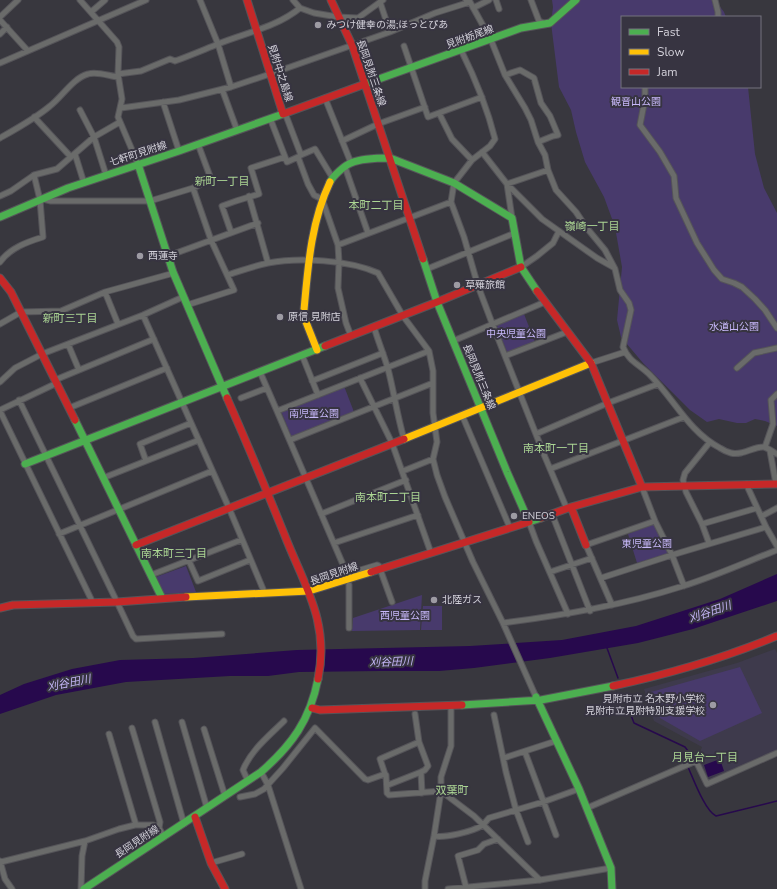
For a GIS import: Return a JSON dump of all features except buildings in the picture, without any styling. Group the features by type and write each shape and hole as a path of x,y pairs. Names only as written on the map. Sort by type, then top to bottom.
{"street":[{"path":"18,0 0,18 28,51"},
{"path":"0,608 13,605 117,602 162,598 309,591 174,273 138,164 118,117 122,98 118,76 119,47 117,42 80,0"},
{"path":"91,12 105,0"},
{"path":"0,63 146,0"},
{"path":"200,0 218,44 231,87"},
{"name":"見附中之島線","path":"247,0 284,113 365,84"},
{"path":"293,0 300,8 314,13 338,17 358,18 381,1 390,32"},
{"name":"長岡見附三条線","path":"331,0 352,45 427,269 436,302 529,522"},
{"path":"473,8 490,0"},
{"path":"496,0 499,8"},
{"path":"531,0 539,21 546,24"},
{"name":"見附栃尾線","path":"365,84 521,28 546,24 556,19 574,4 576,0"},
{"path":"715,0 718,16"},
{"path":"121,108 180,100 231,87 390,32 468,1 491,40 505,75 534,126 538,142 545,155 548,170 556,190 576,212 605,250 614,267 620,290 629,303 631,310 623,347 628,358 650,375 684,417 710,442 730,453 737,454 761,447 777,454"},
{"path":"0,138 20,127 51,106 81,77 89,73 118,76 141,71 170,59 175,61 276,23 300,8"},
{"path":"0,34 7,28"},
{"path":"404,46 428,117 482,97"},
{"path":"461,50 489,115 495,139 490,146 472,160 454,183 451,202 478,286 504,356 550,470 586,544 612,605"},
{"path":"505,75 520,70 534,78 539,99 550,116 558,135 538,142"},
{"path":"645,88 645,99 640,126 660,152 674,176 676,198 698,243 712,268 720,277 742,287 751,295 765,310 777,328"},
{"path":"222,89 237,130"},
{"path":"325,98 342,141 368,233"},
{"path":"163,102 179,151"},
{"path":"342,141 378,124 425,107"},
{"path":"80,110 94,137 106,175"},
{"path":"284,113 300,156 308,184 314,195 322,199 338,244 338,288 351,336"},
{"name":"七軒町見附線","path":"0,217 41,199 84,183 284,113"},
{"path":"439,113 452,139 472,160"},
{"path":"34,117 73,156 84,183"},
{"path":"270,118 287,162 314,149 332,177"},
{"path":"0,196 11,191 34,174 56,169 94,137 120,122"},
{"path":"41,199 58,201 150,201 192,188 211,179 198,144"},
{"path":"482,152 507,184 542,219 597,258 614,267"},
{"path":"232,232 222,206 259,194 251,168 285,157"},
{"path":"316,350 304,316 309,261 315,226 322,199 332,177 348,165 381,158 390,158 454,183 512,218"},
{"path":"507,184 548,170"},
{"path":"0,262 5,256 25,243 43,237 41,199 34,174"},
{"path":"507,184 521,267 545,302 591,363 684,586"},
{"path":"187,305 234,290 211,240 192,188"},
{"path":"249,196 258,223 268,263"},
{"path":"338,244 451,202"},
{"path":"168,256 258,223"},
{"path":"25,464 478,286 521,267 553,242 559,231"},
{"path":"427,269 515,233"},
{"path":"227,275 268,263 309,261 339,262 378,273 403,316 429,351 433,371 434,426 437,442 433,459 437,475 465,542 579,789 611,868 612,889"},
{"path":"0,324 21,312 61,310 105,292 174,273"},
{"path":"0,278 11,292 162,598"},
{"path":"105,292 118,324"},
{"path":"0,382 14,368 42,354 184,297"},
{"path":"452,341 545,302"},
{"path":"143,314 229,508 263,590 263,594"},
{"path":"374,327 387,367 395,398 397,416 404,439"},
{"path":"504,356 567,332"},
{"path":"93,603 0,410 79,370 154,339"},
{"path":"68,344 79,370"},
{"path":"737,368 754,353 777,348"},
{"path":"277,411 429,351"},
{"path":"136,545 462,416 591,363 625,352"},
{"path":"312,381 383,353"},
{"path":"302,355 318,394"},
{"path":"69,408 167,368"},
{"path":"260,372 347,574 377,565 379,566 392,602"},
{"path":"360,378 392,443 431,553"},
{"path":"290,440 433,383"},
{"path":"536,434 608,403 658,384"},
{"path":"241,398 267,388"},
{"path":"568,614 529,522 642,486 776,484 767,449 773,424 771,400 777,394"},
{"path":"19,400 133,636 136,639 222,634"},
{"path":"462,416 510,528"},
{"path":"550,470 684,417"},
{"path":"146,461 140,444 191,423"},
{"path":"103,478 198,440"},
{"path":"710,442 685,473 683,480 686,492 710,543"},
{"path":"403,471 433,459"},
{"path":"59,534 212,471"},
{"path":"321,514 406,480"},
{"path":"747,484 766,527 777,546"},
{"path":"702,524 757,508"},
{"path":"762,516 777,508"},
{"path":"552,514 590,610"},
{"path":"334,543 418,515"},
{"path":"586,544 656,521"},
{"name":"長岡見附線","path":"82,889 195,817 261,772 279,757 292,742 312,707 320,673 321,661 318,622 309,591 529,522"},
{"path":"601,578 710,543 766,527"},
{"path":"151,575 241,540"},
{"path":"503,623 568,614 646,598 684,586 777,550"},
{"path":"550,572 592,558"},
{"path":"189,561 198,581 250,560"},
{"path":"349,585 349,628"},
{"path":"312,707 320,710 451,705 537,698 598,690 658,676 710,661 777,636"},
{"path":"425,889 425,881 434,836 441,777 452,742 451,705"},
{"path":"388,785 426,770 428,766 419,742 415,714"},
{"path":"494,715 516,810 528,842"},
{"path":"248,781 244,770 246,764 256,750 284,721"},
{"path":"155,722 184,824"},
{"path":"182,722 207,808"},
{"path":"132,728 160,822 159,828"},
{"path":"240,798 255,794 268,785 314,728 365,779 368,780 385,774"},
{"path":"204,729 224,796"},
{"path":"109,734 136,825"},
{"path":"504,758 556,741"},
{"path":"419,742 380,759 388,785 388,793 391,796 440,791 474,816 540,880"},
{"path":"525,752 556,835"},
{"path":"587,808 696,761 707,784 777,753"},
{"path":"261,772 268,785 301,889"},
{"path":"421,772 422,793"},
{"path":"434,836 448,836 473,829 483,825 489,818 543,802 579,789"},
{"path":"195,817 211,863 225,889"},
{"path":"12,889 5,879 0,861 85,841 119,829 136,825 153,825 159,828 164,836"},
{"path":"466,887 458,856 478,850 484,844 498,839"},
{"path":"82,889 82,856 85,841"},
{"path":"211,863 242,854"},
{"path":"448,889 540,880 611,868"}],"shaded area":[{"name":"見附市立 名木野小学校 見附市立見附特別支援学校","path":"775,649 777,653 777,751 709,781 698,758 702,747 654,721 644,689 737,663"}],"green space":[{"path":"552,0 715,0 724,12 726,16 621,16 621,88 748,88 755,154 764,188 777,213 777,426 755,419 746,423 737,423 719,419 707,422 690,410 643,363 621,337 617,320 622,267 615,227 604,197 585,162 571,110 559,87 551,23 553,7"},
{"name":"中央児童公園","path":"524,314 535,342 507,352 497,327 498,325"},
{"name":"南児童公園","path":"344,386 354,412 353,414 292,438 281,411"},
{"name":"東児童公園","path":"654,524 668,553 637,563 628,534"},
{"path":"186,566 196,592 163,594 156,577"},
{"name":"西児童公園","path":"422,595 420,630 352,631 353,618"},
{"path":"423,606 442,606 442,630 421,630"},
{"path":"740,667 762,713 700,741 660,718 651,692"}],"water":[{"name":"刈谷田川","path":"777,574 777,601 693,629 638,643 550,658 439,671 299,672 268,676 230,676 126,682 56,695 0,714 0,695 24,684 72,669 120,660 193,658 297,650 470,646 562,640 636,626 720,599"},
{"path":"720,759 724,771 708,777 704,765"}],"waterway":[{"path":"607,648 618,678"},
{"path":"623,695 634,723 685,747 688,751 685,761 686,763"},
{"path":"688,767 704,801 708,808 716,816 777,801"}],"traffic: fast":[{"path":"365,84 521,28 550,23 576,0"},
{"path":"0,217 68,188 283,114"},
{"path":"330,182 339,171 351,163 390,158 454,183 512,218 521,267 537,291"},
{"path":"138,164 173,272 227,398"},
{"path":"423,259 437,302 529,522 541,518"},
{"path":"25,464 325,346"},
{"path":"75,420 162,598"},
{"path":"84,889 261,772 282,752 298,731 310,707 315,694 318,679"},
{"path":"462,705 541,700 613,686"},
{"path":"536,697 579,789 611,868 612,889"}],"traffic: slow":[{"path":"317,350 304,317 304,310 314,228 330,182"},
{"path":"404,439 591,363"},
{"path":"186,597 309,591 371,572"}],"traffic: jam":[{"path":"247,0 283,114 365,84"},
{"path":"331,0 352,45 423,259"},
{"path":"325,346 521,267"},
{"path":"0,278 11,292 75,420"},
{"path":"537,291 591,363 642,487"},
{"path":"227,398 313,604 321,640 321,658 318,679"},
{"path":"136,545 404,439"},
{"path":"541,518 571,507 642,487 777,484"},
{"path":"571,507 586,545"},
{"path":"371,572 529,522"},
{"path":"0,608 13,605 117,602 186,597"},
{"path":"613,686 696,665 777,636"},
{"path":"312,708 320,710 462,705"},
{"path":"195,817 211,863 225,889"}],"place":[{"name":"みつけ健幸の湯;ほっとぴあ","path":"318,25"},
{"name":"西蓮寺","path":"140,256"},
{"name":"草薙旅館","path":"457,285"},
{"name":"原信 見附店","path":"280,317"},
{"name":"ENEOS","path":"514,516"},
{"name":"北陸ガス","path":"434,600"},
{"name":"見附市立 名木野小学校 見附市立見附特別支援学校","path":"713,705"}],"district":[{"name":"新町一丁目","path":"222,181"},
{"name":"本町二丁目","path":"376,205"},
{"name":"嶺崎一丁目","path":"592,226"},
{"name":"新町三丁目","path":"70,318"},
{"name":"南本町一丁目","path":"556,448"},
{"name":"南本町二丁目","path":"388,497"},
{"name":"南本町三丁目","path":"174,553"},
{"name":"月見台一丁目","path":"705,757"},
{"name":"双葉町","path":"452,790"}],"park label":[{"name":"観音山公園","path":"636,102"},
{"name":"水道山公園","path":"734,327"}]}
